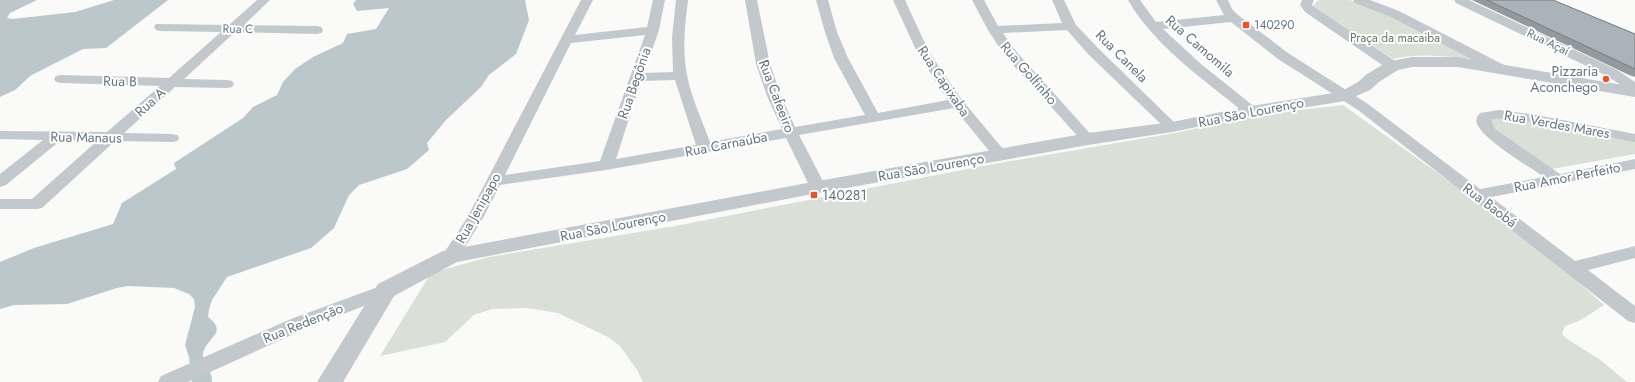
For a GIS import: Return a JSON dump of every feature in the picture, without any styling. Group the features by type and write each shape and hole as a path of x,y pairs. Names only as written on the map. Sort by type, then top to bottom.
{"street":[{"name":"Rua A","path":"0,204 36,204 264,0"},
{"name":"Rua Jenipapo","path":"386,290 451,256 475,218 587,0"},
{"name":"Rua Begônia","path":"606,165 653,30 660,0"},
{"path":"682,0 678,60 681,76 705,148"},
{"name":"Rua Cafeeiro","path":"752,0 763,62 780,110 818,188"},
{"path":"822,0 831,32 841,58 874,117"},
{"name":"Rua Capixaba","path":"899,0 923,52 957,103 1000,155"},
{"name":"Rua Golfinho","path":"978,0 994,30 1009,52 1088,140"},
{"name":"Rua Canela","path":"1058,0 1070,26 1093,51 1172,127"},
{"name":"Rua Camomila","path":"1134,0 1140,12 1152,26 1194,64 1251,111"},
{"path":"1222,0 1227,11 1234,18 1283,56 1344,96"},
{"path":"1308,0 1306,5 1310,9 1393,66 1423,61 1458,62 1635,92"},
{"path":"1359,0 1395,14 1501,69"},
{"name":"Rua Açaí","path":"1460,0 1612,73 1635,88"},
{"path":"1152,26 1234,18"},
{"path":"994,30 1070,26"},
{"name":"Rua C","path":"160,27 317,30"},
{"path":"566,40 653,30"},
{"name":"Rua São Lourenço","path":"451,256 1000,155 1172,127 1251,111 1344,96 1364,86 1373,78 1393,66"},
{"path":"636,77 681,76"},
{"name":"Rua B","path":"61,79 227,84"},
{"name":"Rua Baobá","path":"1344,96 1366,110 1476,196 1635,316"},
{"name":"Rua Carnaúba","path":"494,180 606,165 957,103"},
{"name":"Rua Verdes Mares","path":"1558,180 1490,132 1484,125 1483,119 1485,116 1499,114 1530,118 1635,138"},
{"name":"Rua Manaus","path":"0,135 172,138"},
{"path":"0,182 57,136"},
{"name":"Rua Amor Perfeito","path":"1476,196 1635,164"},
{"path":"1572,268 1635,252"},
{"path":"330,382 386,290"},
{"name":"Rua Redenção","path":"168,382 298,324 386,290"}],"green space":[{"name":"Praça da macaiba","path":"1349,0 1367,5 1478,59 1425,55 1393,59 1313,6 1317,1"},
{"path":"1343,105 1489,210 1551,258 1604,305 1581,320 1565,326 1562,334 1567,339 1599,359 1627,382 643,382 637,370 620,346 608,337 558,313 527,308 492,309 474,315 445,342 380,356 431,273 489,257 675,226 988,165 1169,134 1273,113"},
{"path":"1509,117 1635,140 1635,154 1552,169 1494,130 1486,120"}],"shaded area":[{"path":"0,0 37,0 10,13 7,18 13,19 75,12 114,0 168,0 106,48 83,49 30,76 15,90 0,97"},
{"path":"356,0 525,0 529,20 516,54 489,75 481,87 446,120 427,143 429,150 407,169 359,185 349,195 334,228 311,248 227,277 212,300 209,309 208,317 214,322 217,330 204,350 203,358 212,377 212,382 192,382 189,357 185,345 195,307 194,299 189,294 174,288 128,286 67,304 14,305 0,309 0,262 34,248 113,224 122,203 176,169 174,163 243,118 253,107 277,95 283,82 295,69 313,57 343,43 347,34 376,29 389,8 357,11 353,4"}],"building":[{"path":"1487,0 1553,0 1635,34 1635,69"}],"place":[{"name":"140290","path":"1246,25"},
{"name":"Pizzaria Aconchego","path":"1606,79"},
{"name":"140281","path":"814,195"}]}
